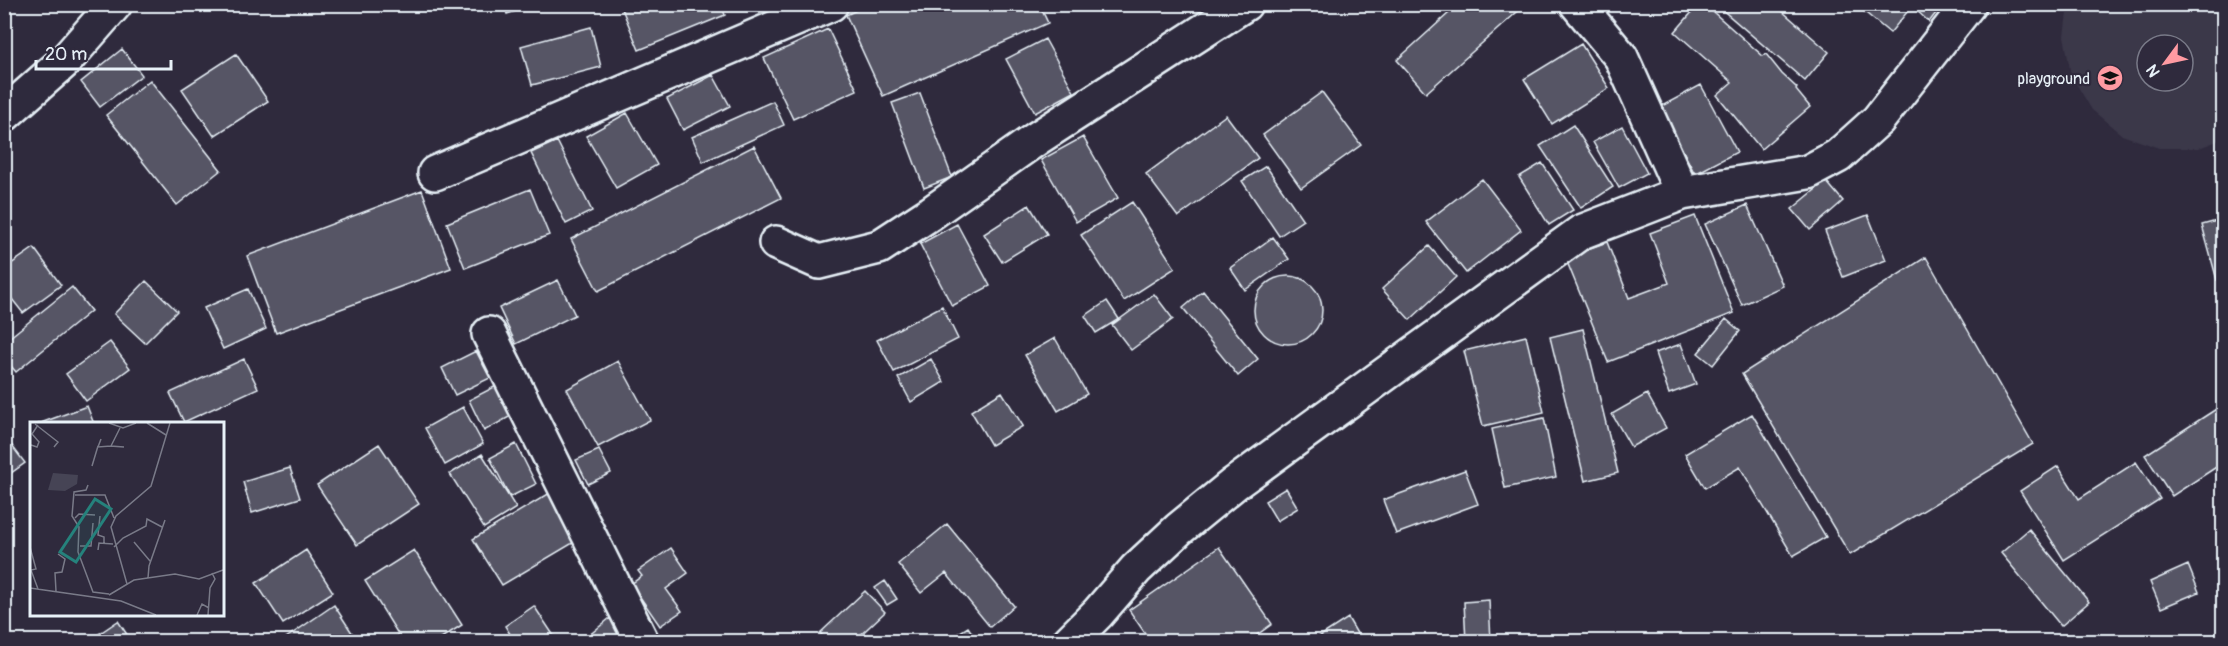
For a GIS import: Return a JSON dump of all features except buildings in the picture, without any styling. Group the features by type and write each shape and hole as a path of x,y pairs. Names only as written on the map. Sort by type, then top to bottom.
{"street":[{"path":"4,115 65,61 115,4"},
{"path":"435,172 831,4"},
{"path":"776,243 819,262 879,247 1036,139 1245,4"},
{"path":"1577,4 1621,57 1682,193"},
{"path":"1069,642 1136,569 1179,529 1234,484 1581,232 1682,193 1808,172 1838,156 1878,120 1969,4"},
{"path":"489,334 642,642"}],"shaded area":[{"name":"playground","path":"2068,5 2223,5 2223,139 2199,148 2159,148 2122,135 2092,110 2071,75 2064,36"}],"place":[{"name":"playground","path":"2110,78"}]}
